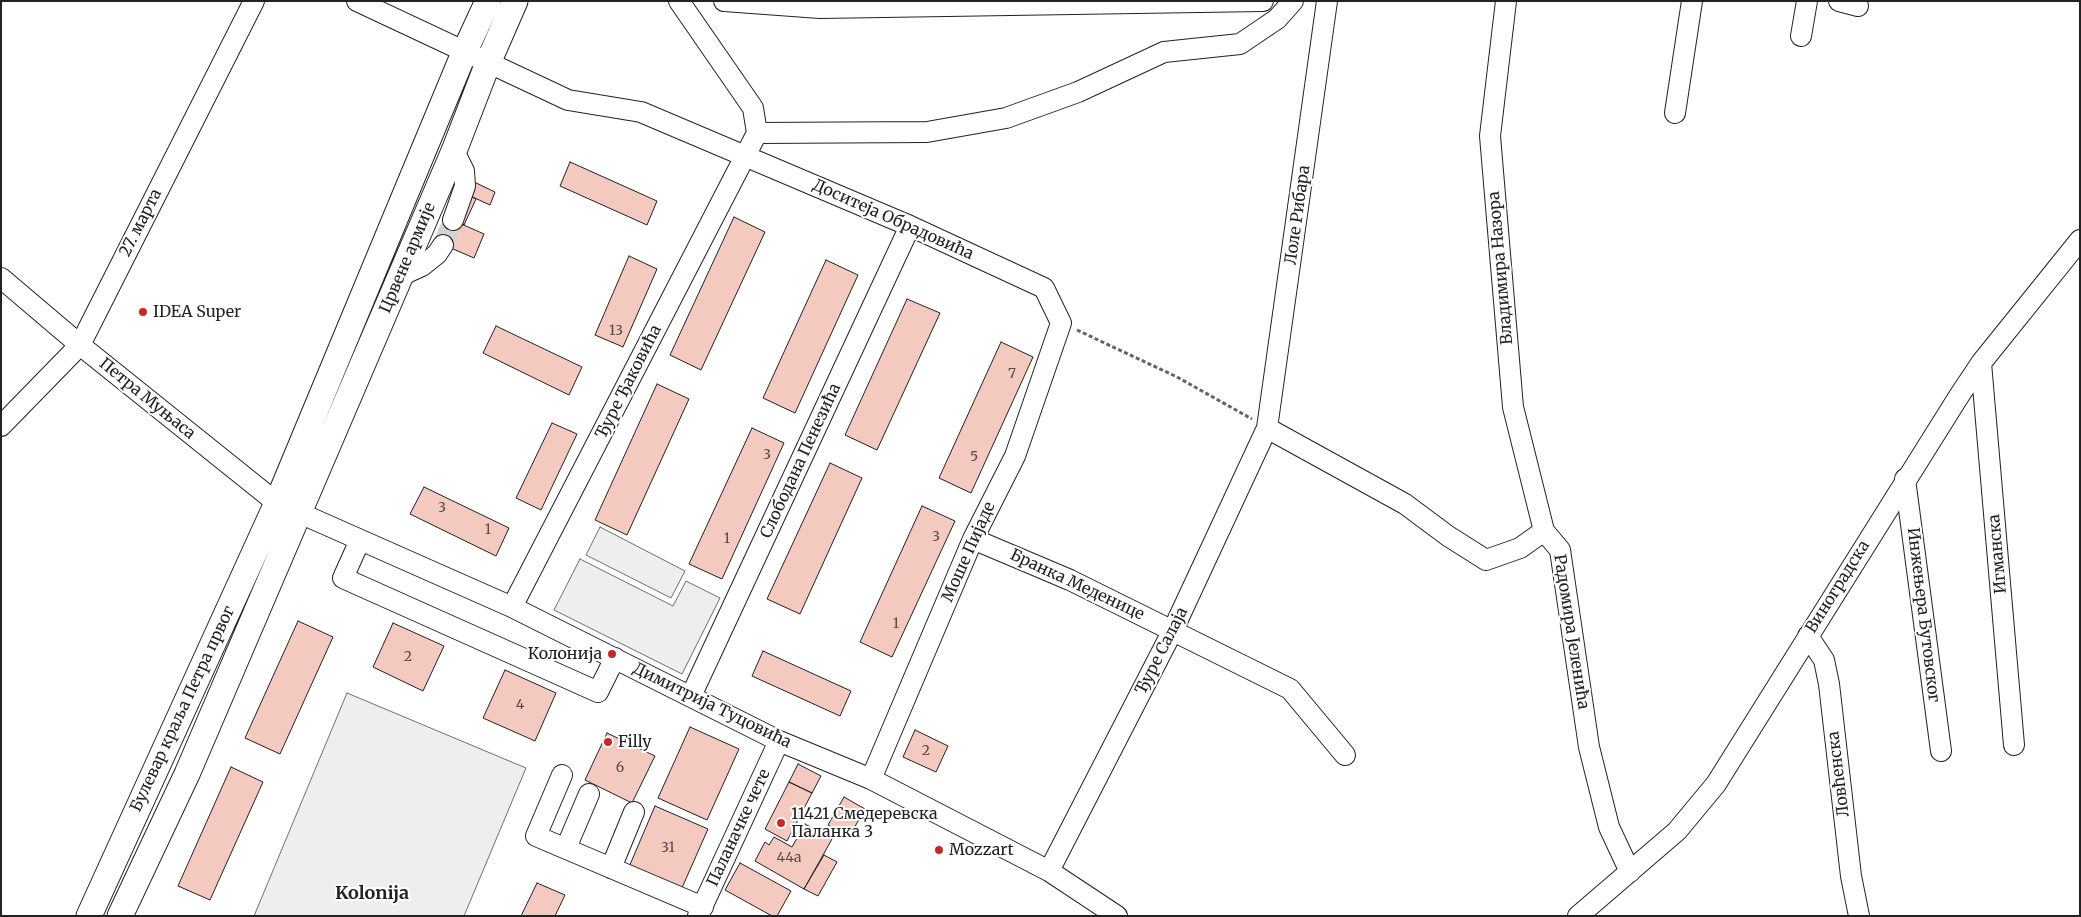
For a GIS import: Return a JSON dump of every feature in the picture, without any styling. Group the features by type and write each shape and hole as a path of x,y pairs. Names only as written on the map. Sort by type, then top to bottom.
{"main road":[{"name":"Црвене армије","path":"288,508 464,53 488,1"},
{"name":"Црвене армије","path":"288,508 400,276 454,151 488,63 515,1"},
{"name":"Булевар краља Петра првог","path":"89,916 288,508"},
{"name":"Булевар краља Петра првог","path":"120,916 187,774 288,508"}],"street":[{"name":"27. марта","path":"1,426 80,345 254,1"},
{"name":"Доситеја Обрадовића","path":"357,1 464,53 568,100 641,112 910,226 1044,288 1061,323"},
{"path":"679,1 753,108 756,133 927,132 1006,118 1078,92 1164,52 1240,44 1277,19 1293,1"},
{"path":"724,1 820,8 1262,1"},
{"name":"Лоле Рибара","path":"1267,428 1327,1"},
{"name":"Владимира Назора","path":"1506,1 1490,136 1513,407 1544,531"},
{"path":"1675,113 1692,1"},
{"path":"1801,36 1807,1"},
{"name":"Ђуре Ђаковића","path":"512,608 746,156 756,133"},
{"path":"453,220 465,186 464,171 454,151"},
{"name":"Слободана Пенезића","path":"691,696 910,226"},
{"name":"Виноградска","path":"1578,916 1677,831 1716,784 1905,479 1981,363 2080,240"},
{"path":"400,276 422,266 437,254 443,245"},
{"name":"Петра Муњаса","path":"1,278 80,345 288,508"},
{"name":"Моше Пијаде","path":"871,779 974,539 1015,456 1061,323"},
{"name":"Игманска","path":"1981,363 2014,745"},
{"name":"Радомира Јеленића","path":"1267,428 1406,504 1448,536 1486,560 1520,548 1544,531 1560,550 1589,747 1609,827 1630,872"},
{"name":"Ђуре Салаја","path":"1049,871 1173,630 1267,428"},
{"name":"Инжењера Бутовског","path":"1905,479 1941,751"},
{"name":"Димитрија Туцовића","path":"288,508 512,608 779,741 871,779 1049,871 1117,916"},
{"name":"Бранка Меденице","path":"974,539 1070,580 1290,689 1345,755"},
{"path":"360,540 343,578 598,692 615,658"},
{"name":"Ловћенска","path":"1808,636 1824,660 1829,684 1851,876 1859,916"},
{"name":"Паланачке чете","path":"701,911 779,741"},
{"path":"562,775 536,836 611,868 701,911"},
{"path":"566,848 589,794"},
{"path":"611,868 634,812"}],"path":[{"path":"1061,323 1177,377 1267,428"}],"shaded area":[{"path":"600,527 685,571 671,598 586,555"},
{"path":"580,559 673,606 686,581 720,598 682,674 554,610"},
{"path":"347,693 526,768 464,916 254,916"}],"building":[{"path":"570,162 657,201 647,225 560,186"},
{"path":"472,181 495,192 490,205 466,194"},
{"path":"466,194 476,199 464,225 454,221"},
{"path":"734,217 765,232 701,370 670,355"},
{"path":"448,218 484,234 474,258 437,242"},
{"path":"629,256 657,269 623,347 595,335"},
{"path":"826,260 858,275 795,413 763,398"},
{"path":"907,299 940,313 877,450 845,435"},
{"path":"496,326 582,367 569,395 483,353"},
{"path":"1001,342 1033,357 971,493 939,478"},
{"path":"657,384 689,399 627,535 595,520"},
{"path":"552,423 577,434 541,510 516,498"},
{"path":"752,428 784,443 722,579 689,564"},
{"path":"830,463 862,478 800,614 767,599"},
{"path":"424,487 509,528 496,556 410,514"},
{"path":"922,506 955,521 892,657 860,642"},
{"path":"298,621 333,637 280,754 245,738"},
{"path":"393,623 444,646 423,691 373,667"},
{"path":"763,651 851,691 840,716 752,676"},
{"path":"505,670 556,693 535,741 483,718"},
{"path":"690,727 739,749 707,820 658,798"},
{"path":"915,730 948,746 936,772 903,757"},
{"path":"607,733 655,756 632,803 585,780"},
{"path":"798,764 821,776 812,793 789,782"},
{"path":"231,767 263,782 210,900 178,886"},
{"path":"789,782 812,793 787,841 765,829"},
{"path":"844,797 865,809 849,837 828,825"},
{"path":"655,806 708,829 681,890 629,867"},
{"path":"805,824 832,839 804,889 755,861 765,842 769,845 774,837 792,847"},
{"path":"824,855 837,862 818,896 804,889"},
{"path":"740,863 791,891 777,916 772,916 725,890"},
{"path":"537,883 565,895 555,916 521,916"}],"tunnel":[{"path":"443,245 453,220"}],"place":[{"name":"IDEA Super","path":"143,312"},
{"name":"Колонија","path":"612,654"},
{"name":"Filly","path":"608,742"},
{"name":"11421 Смедеревска Паланка 3","path":"781,823"},
{"name":"Mozzart","path":"939,850"}],"district":[{"name":"Kolonija","path":"372,894"}]}
